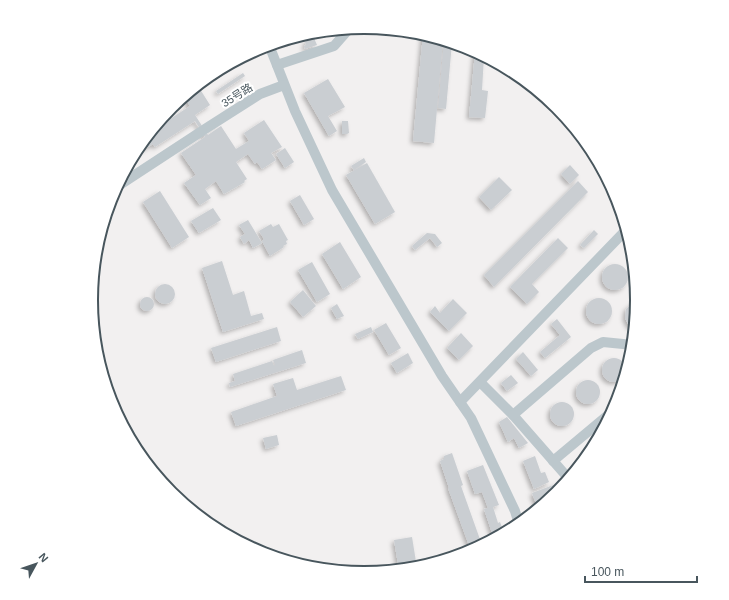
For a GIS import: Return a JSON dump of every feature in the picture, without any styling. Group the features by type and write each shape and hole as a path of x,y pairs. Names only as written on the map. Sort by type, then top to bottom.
{"street":[{"path":"276,65 334,46 343,35"},
{"path":"271,51 284,85 332,190 442,376 471,418 517,517"},
{"name":"35号路","path":"127,180 260,94 284,85"},
{"path":"460,402 622,234"},
{"path":"513,415 591,348 603,342 626,344"},
{"path":"480,382 513,415 565,474"},
{"path":"553,461 602,420"}],"building":[{"path":"314,39 317,45 305,49 305,42"},
{"path":"422,41 442,46 434,143 413,141"},
{"path":"443,46 451,49 446,109 438,108"},
{"path":"474,58 484,62 482,90 488,91 485,118 469,117"},
{"path":"243,73 245,76 218,94 216,91"},
{"path":"328,79 345,107 328,116 337,131 329,136 304,93"},
{"path":"201,91 210,105 195,115 208,135 221,126 236,149 249,141 244,133 264,120 282,147 271,153 276,160 262,169 257,162 255,164 248,154 236,162 247,179 244,181 245,182 224,194 216,181 205,189 211,198 200,205 184,183 196,175 181,153 205,137 195,121 155,147 153,144 146,148 170,119 190,106 187,102"},
{"path":"342,121 348,121 349,133 347,134 342,134"},
{"path":"285,148 294,162 285,168 276,154"},
{"path":"364,158 366,162 354,170 351,166"},
{"path":"367,163 395,212 375,224 346,175"},
{"path":"570,165 579,175 570,184 561,174"},
{"path":"499,177 512,190 491,210 479,197"},
{"path":"578,181 588,192 494,287 484,275"},
{"path":"160,191 189,237 172,248 143,202"},
{"path":"300,195 314,219 304,225 290,201"},
{"path":"213,208 221,220 199,233 191,221"},
{"path":"248,220 262,243 253,248 249,240 244,244 240,237 245,234 239,225"},
{"path":"271,224 273,227 279,224 288,240 286,241 287,244 283,246 284,247 270,256 262,241 264,239 259,231"},
{"path":"594,230 598,234 584,248 580,245"},
{"path":"427,233 435,234 442,243 437,247 430,238 415,250 412,246"},
{"path":"558,238 568,248 532,284 539,292 527,304 510,287"},
{"path":"340,242 361,277 343,289 322,254"},
{"path":"222,261 233,295 244,291 251,316 262,313 264,319 223,332 202,268"},
{"path":"312,262 330,294 317,302 298,270"},
{"path":"615,264 624,268 628,277 624,286 615,290 606,286 602,277 606,268"},
{"path":"165,284 172,287 175,294 172,301 165,304 158,301 155,294 158,287"},
{"path":"303,290 316,306 303,317 290,302"},
{"path":"147,297 152,299 154,304 152,309 147,311 142,309 140,304 142,299"},
{"path":"599,298 608,302 612,311 608,320 599,324 590,320 586,311 590,302"},
{"path":"453,299 467,313 449,331 430,312 435,306 440,313"},
{"path":"337,304 344,316 337,319 331,308"},
{"path":"630,306 629,326 625,318 626,309"},
{"path":"557,319 571,337 545,358 540,352 560,335 551,324"},
{"path":"386,323 401,348 389,355 374,330"},
{"path":"277,327 281,341 216,362 211,348"},
{"path":"371,327 373,332 358,339 355,334"},
{"path":"461,333 473,346 459,360 447,348"},
{"path":"302,350 306,363 230,387 229,383 235,381 233,374 272,361 274,366 273,360"},
{"path":"523,352 538,370 531,376 516,359"},
{"path":"408,353 413,363 397,373 391,363"},
{"path":"609,359 619,359 622,362 617,381 609,381 603,375 603,365"},
{"path":"511,375 518,383 507,391 501,383"},
{"path":"341,376 346,390 236,426 231,412 277,396 273,384 293,378 297,390"},
{"path":"588,380 596,384 600,392 596,400 588,404 580,400 576,392 580,384"},
{"path":"562,402 570,406 574,414 570,422 562,426 554,422 550,414 554,406"},
{"path":"507,417 528,443 519,448 514,438 508,442 499,422"},
{"path":"277,435 279,445 266,449 263,438"},
{"path":"452,453 463,485 461,486 480,540 469,545 440,461 444,459 444,456"},
{"path":"535,456 541,473 545,472 549,482 534,489 523,461"},
{"path":"483,465 499,505 493,507 498,523 500,522 502,527 492,533 484,509 488,508 482,492 475,494 467,471"},
{"path":"556,484 536,503 532,493"},
{"path":"412,537 416,561 398,564 394,540"}]}
